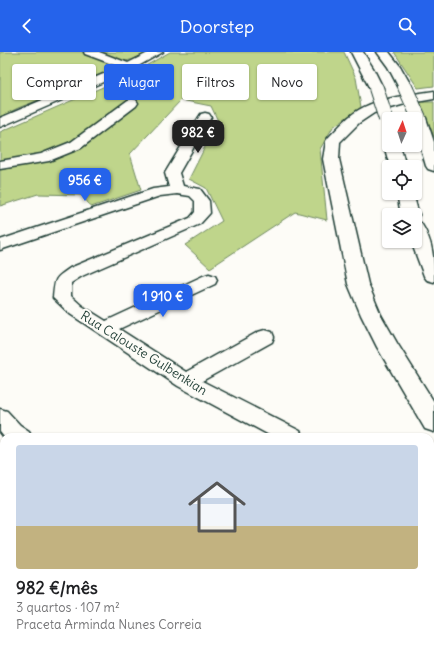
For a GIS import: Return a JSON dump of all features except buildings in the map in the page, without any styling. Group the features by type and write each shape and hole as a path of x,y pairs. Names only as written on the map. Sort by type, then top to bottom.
{"main road":[{"path":"357,52 367,68 376,88 383,112"},
{"path":"383,52 394,66 405,87 418,118 434,166"},
{"path":"434,95 403,100 369,110 354,120 333,141 331,158 358,284 371,315 388,347 434,422"},
{"path":"422,245 434,276"}],"street":[{"path":"89,52 119,64"},
{"path":"136,64 158,52"},
{"path":"0,123 104,79"},
{"path":"0,165 44,158 76,145 132,103"},
{"path":"0,245 158,192 177,190 172,173 205,117"},
{"name":"Rua Calouste Gulbenkian","path":"177,190 195,192 202,201 203,213 195,222 76,272 63,281 62,298 76,310 104,329 185,381 284,433"},
{"path":"104,329 209,280"},
{"path":"185,381 265,337"},
{"path":"0,417 15,433"}],"green space":[{"path":"0,52 81,52 112,64 104,64 104,75 96,78 96,64 12,64 12,100 39,100 0,117"},
{"path":"99,52 148,52 134,59 124,61"},
{"path":"170,52 344,52 356,78 361,107 333,127 320,149 327,220 295,212 210,268 185,245 222,221 206,188 189,179 218,121 211,106 181,100 130,154 141,190 91,207 82,195 38,194 0,206 0,132 73,100 96,100 96,90 104,86 104,100 174,100 174,64 149,64"},
{"path":"394,52 434,52 434,86 418,88"},
{"path":"420,102 434,102 434,137"}]}
